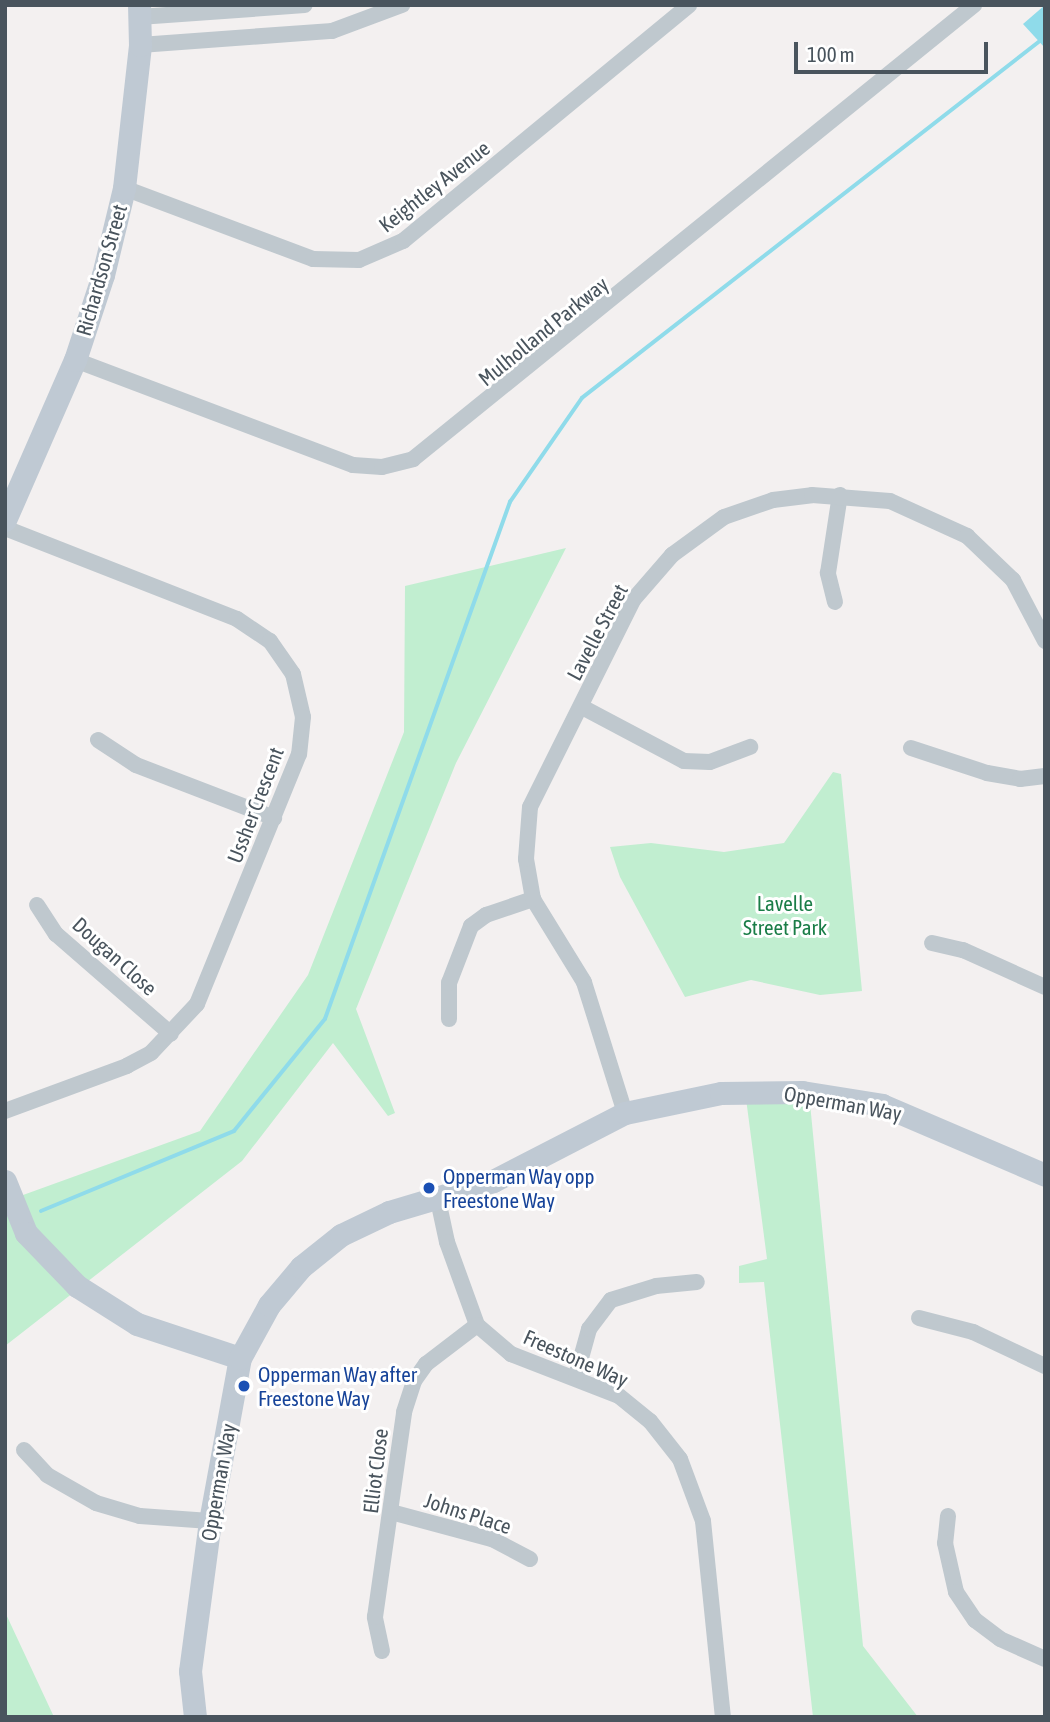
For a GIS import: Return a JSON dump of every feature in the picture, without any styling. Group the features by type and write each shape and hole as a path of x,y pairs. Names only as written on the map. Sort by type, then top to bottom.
{"street":[{"path":"139,11 305,5"},
{"path":"140,46 332,31 402,5"},
{"name":"Keightley Avenue","path":"124,188 313,259 359,260 403,240 689,5"},
{"name":"Mulholland Parkway","path":"75,360 353,465 382,467 413,459 974,5"},
{"name":"Richardson Street","path":"5,520 75,360 124,188 140,46 139,11"},
{"path":"835,602 828,573 841,495"},
{"name":"Lavelle Street","path":"625,1113 584,982 533,899 526,859 530,807 633,600 672,555 724,517 773,500 841,495 890,501 967,536 1013,580 1045,641"},
{"name":"Ussher Crescent","path":"5,528 237,620 270,641 293,674 303,717 299,754 197,1004 151,1053 127,1066 5,1111"},
{"path":"582,707 684,761 710,762 750,747"},
{"path":"98,740 136,765 275,818"},
{"path":"911,748 987,773 1020,779 1045,776"},
{"path":"449,1019 449,983 471,926 486,915 533,899"},
{"name":"Dougan Close","path":"37,905 56,934 171,1034"},
{"path":"932,943 963,950 1045,987"},
{"name":"Opperman Way","path":"195,1717 190,1671 210,1521 240,1358 269,1306 301,1267 331,1243 389,1213 493,1181 625,1113 720,1093 809,1093 897,1109 1045,1175"},
{"path":"5,1181 26,1233 77,1286 136,1324 240,1358"},
{"name":"Freestone Way","path":"438,1200 447,1242 477,1325 511,1354 576,1376 619,1396 650,1421 680,1459 694,1490 703,1521 723,1717"},
{"path":"576,1376 589,1329 611,1300 656,1286 697,1282"},
{"path":"919,1318 973,1332 1045,1366"},
{"name":"Elliot Close","path":"382,1651 375,1616 404,1412 414,1381 426,1364 477,1325"},
{"path":"24,1450 47,1475 96,1503 140,1516 210,1521"},
{"name":"Johns Place","path":"391,1512 492,1539 530,1559"},
{"path":"948,1516 944,1543 956,1592 968,1611 1000,1639 1045,1659"}],"green space":[{"path":"566,548 456,763 356,1009 395,1113 388,1116 333,1043 242,1161 5,1346 5,1181 12,1199 200,1131 308,975 404,732 405,586"},
{"name":"Lavelle Street Park","path":"833,772 841,774 862,991 820,995 751,980 685,997 620,877 610,847 651,843 724,852 784,843"},
{"path":"745,1091 809,1093 863,1646 918,1717 813,1717 764,1282 739,1283 739,1266 767,1259"},
{"path":"5,1612 54,1717 5,1717"}],"water":[{"path":"1045,5 1045,48 1023,24"}],"waterway":[{"path":"41,1211 234,1131 325,1019 510,502 582,398 1045,37"}],"place":[{"name":"Opperman Way opp Freestone Way","path":"429,1188"},
{"name":"Opperman Way after Freestone Way","path":"244,1386"}]}
